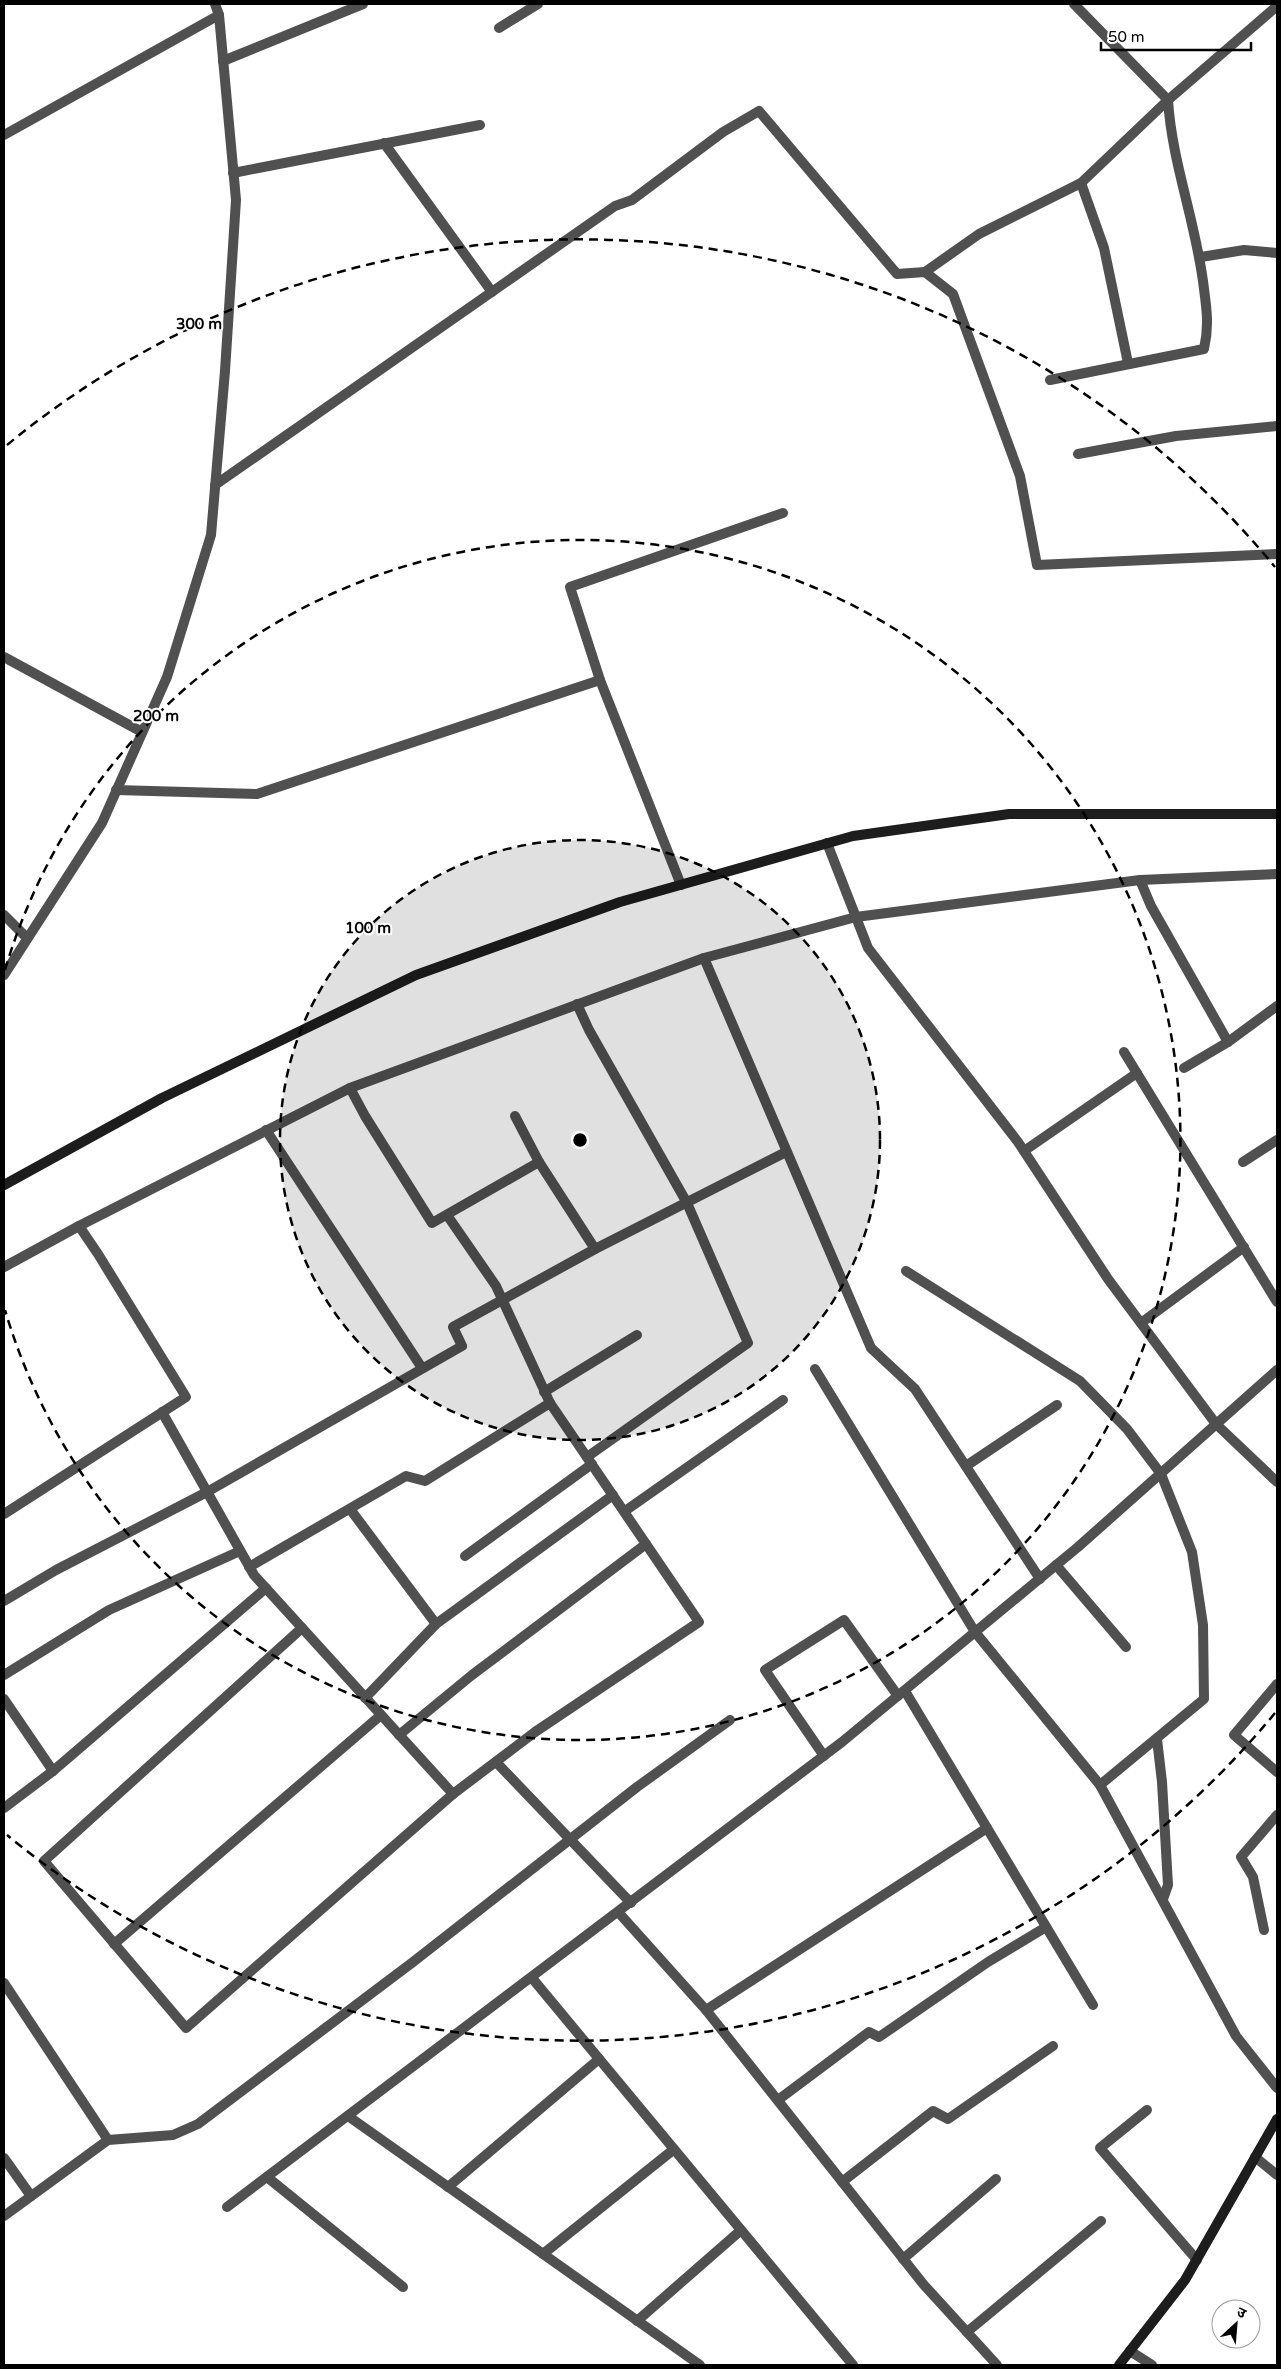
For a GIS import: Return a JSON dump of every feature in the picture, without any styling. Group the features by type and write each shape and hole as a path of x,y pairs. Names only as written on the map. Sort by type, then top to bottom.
{"main road":[{"path":"4,1185 162,1098 416,975 620,902 853,836 1009,814 1277,814"},
{"path":"1119,2365 1185,2280 1277,2119"}],"street":[{"path":"4,975 102,823 167,677 211,535 225,371 236,200 219,15 215,4"},
{"path":"223,61 363,4"},
{"path":"499,28 538,4"},
{"path":"1050,380 1204,349 1209,329 1201,257 1170,131 1168,100 1074,4"},
{"path":"215,485 615,206 632,200 723,132 759,111 897,274 925,272 979,234 1081,183 1168,100 1277,6"},
{"path":"4,135 219,15"},
{"path":"233,173 480,126"},
{"path":"384,143 492,292"},
{"path":"1081,183 1104,248 1128,364"},
{"path":"1201,257 1244,250 1277,253"},
{"path":"925,272 953,294 1020,476 1037,565 1277,554"},
{"path":"1078,454 1176,436 1277,426"},
{"path":"681,885 600,680 570,587 783,513"},
{"path":"4,657 142,732"},
{"path":"116,790 257,794 600,680"},
{"path":"826,843 868,948 1024,1151 1108,1278 1216,1424 1277,1482"},
{"path":"4,1267 78,1226 350,1088 704,958 856,917 1140,880 1277,874"},
{"path":"1140,880 1151,906 1228,1042"},
{"path":"4,915 27,938"},
{"path":"704,958 870,1348 916,1390 1040,1579"},
{"path":"465,1556 589,1460 748,1343 687,1203 589,1030 578,1004"},
{"path":"1184,1068 1228,1042 1277,1006"},
{"path":"1124,1052 1277,1302"},
{"path":"1024,1151 1137,1073"},
{"path":"350,1088 365,1116 432,1223 539,1162"},
{"path":"515,1116 539,1162 595,1249"},
{"path":"266,1130 422,1368"},
{"path":"1243,1162 1277,1140"},
{"path":"4,1602 56,1570 207,1492 462,1346 453,1326 595,1249 786,1152"},
{"path":"302,1628 44,1861 186,2028 452,1794 535,1732 699,1622 625,1511 550,1404 496,1286 447,1215"},
{"path":"4,1514 186,1397 103,1262 78,1226"},
{"path":"1140,1323 1244,1247"},
{"path":"906,1271 1080,1382 1127,1429 1161,1474 1192,1552 1204,1625 1204,1699 1100,1785"},
{"path":"544,1392 638,1335"},
{"path":"815,1369 975,1632 1100,1785 1236,2036 1277,2088"},
{"path":"227,2207 619,1913 824,1756 1040,1579 1277,1370"},
{"path":"625,1511 783,1400"},
{"path":"249,1567 406,1476 425,1481 550,1404"},
{"path":"966,1466 1057,1405"},
{"path":"162,1412 249,1567 452,1794"},
{"path":"365,1698 436,1624 614,1495"},
{"path":"350,1509 436,1624"},
{"path":"399,1735 472,1675 646,1544"},
{"path":"4,1675 109,1610 240,1551"},
{"path":"1056,1565 1126,1647"},
{"path":"4,1808 53,1771 266,1588"},
{"path":"824,1756 765,1670 844,1620 901,1693 986,1828 1093,2005"},
{"path":"1277,1684 1234,1735 1277,1772"},
{"path":"4,1699 53,1771"},
{"path":"114,1944 380,1715"},
{"path":"4,2216 108,2140 173,2135 198,2124 413,1962 637,1787 730,1720"},
{"path":"1157,1739 1162,1782 1168,1885 1163,1899"},
{"path":"496,1762 632,1903"},
{"path":"1264,1930 1253,1877 1241,1858 1277,1815"},
{"path":"706,2010 986,1828"},
{"path":"619,1913 706,2010 904,2258 997,2365"},
{"path":"778,2100 869,2032 879,2037 988,1962 1046,1927"},
{"path":"532,1978 853,2365"},
{"path":"4,1983 108,2140"},
{"path":"842,2182 933,2111 948,2119 1053,2046"},
{"path":"448,2187 599,2059"},
{"path":"1146,2110 1100,2148 1196,2260"},
{"path":"348,2116 700,2365"},
{"path":"543,2254 674,2150"},
{"path":"1255,2157 1277,2175"},
{"path":"4,2158 31,2196"},
{"path":"267,2176 403,2287"},
{"path":"904,2258 996,2179"},
{"path":"967,2332 1101,2222"},
{"path":"637,2321 740,2231"},
{"path":"1130,2351 1152,2365"}]}
